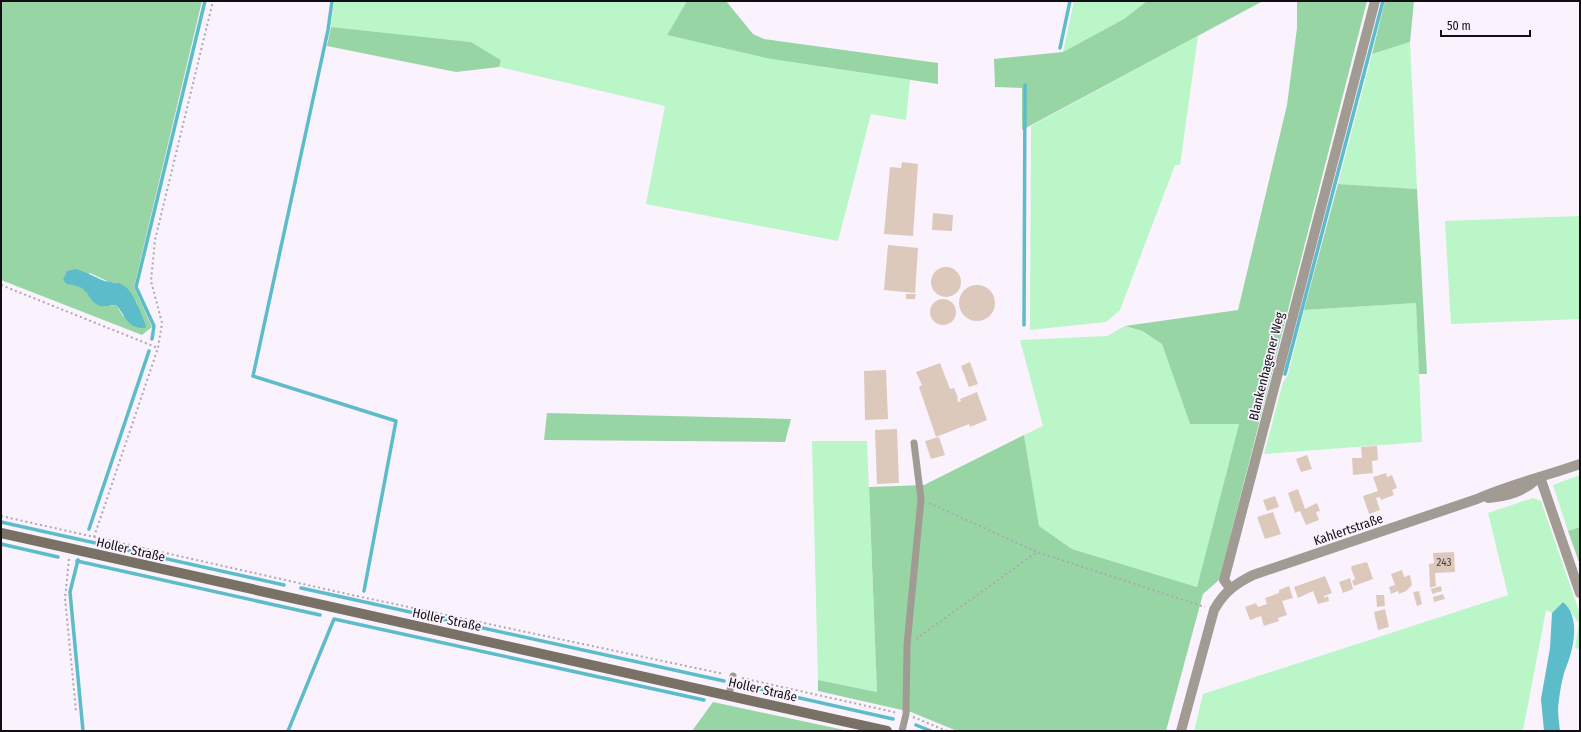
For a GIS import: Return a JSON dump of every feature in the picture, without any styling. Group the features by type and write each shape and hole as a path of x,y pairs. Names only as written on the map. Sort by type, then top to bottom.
{"street":[{"name":"Blankenhagener Weg","path":"1230,588 1224,580 1375,1"},
{"name":"Kahlertstraße","path":"1230,588 1253,575 1478,499 1515,494 1528,487 1539,478 1580,464"},
{"path":"1539,478 1580,593"},
{"name":"Holler Straße","path":"1,533 887,731"},
{"path":"1181,731 1210,608 1230,588"}],"lane":[{"path":"902,731 906,714 907,645 921,499 914,443"},
{"path":"729,695 733,676"}],"path":[{"path":"94,537 158,348 162,323 151,282 155,240 213,1"},
{"path":"1,285 158,348"},
{"path":"921,499 1037,552 1210,608"},
{"path":"1,516 352,595 906,714 948,731"},
{"path":"71,549 65,598 76,711"},
{"path":"907,645 1037,552"},
{"path":"1206,602 1210,608"},
{"path":"1203,614 1210,608"}],"green space":[{"path":"1,1 202,1 134,287 152,327 142,335 1,280","holes":["90,273 109,282 116,282 136,301 146,325 123,316 116,305 110,306 92,300 86,290 76,285"]},
{"path":"334,1 687,1 667,35 771,59 910,80 906,120 871,114 838,241 646,204 665,106 499,67 501,60 471,42 331,27"},
{"path":"687,1 726,1 753,34 764,39 938,63 938,84 771,59 667,35"},
{"path":"1074,1 1147,1 1124,19 1063,52"},
{"path":"1147,1 1263,1 1022,130 1022,88 995,87 994,59 1063,52 1124,19"},
{"path":"1297,1 1367,1 1219,580 1203,594 1166,731 957,731 911,712 818,691 818,680 877,692 869,487 924,485 1024,435 1039,526 1072,549 1197,587 1239,424 1190,424 1162,344 1142,331 1125,326 1238,310 1287,105 1297,28"},
{"path":"1385,1 1414,1 1410,42 1372,54"},
{"path":"331,27 471,42 501,60 499,67 456,72 327,46"},
{"path":"1198,36 1180,165 1175,165 1120,310 1106,322 1030,330 1031,126"},
{"path":"1410,42 1417,189 1338,184 1372,54"},
{"path":"1338,184 1417,189 1427,374 1419,374 1416,303 1304,310"},
{"path":"1580,216 1580,319 1451,324 1445,221"},
{"path":"1416,303 1422,442 1264,454 1283,382 1288,375 1304,310"},
{"path":"1125,326 1141,331 1162,344 1190,424 1239,424 1197,587 1072,549 1039,526 1024,435 1043,426 1020,340 1107,336"},
{"path":"547,413 791,419 785,442 544,440"},
{"path":"812,441 867,441 877,692 818,680"},
{"path":"1580,475 1580,527 1568,531 1553,485"},
{"path":"1533,498 1541,501 1580,614 1580,649 1575,648 1579,623 1563,602 1552,613 1546,610 1523,731 1194,731 1203,694 1508,595 1488,513"},
{"path":"1580,527 1580,565 1568,531"},
{"path":"713,702 849,731 692,731"}],"water":[{"path":"76,269 105,281 116,282 127,288 134,297 140,309 146,325 145,328 139,328 131,324 116,305 100,306 95,303 81,288 67,284 63,280 67,271"},
{"path":"1563,602 1569,608 1572,616 1574,625 1573,643 1563,677 1558,704 1560,731 1544,731 1541,699 1550,648 1552,613"}],"building":[{"path":"902,162 918,164 913,236 884,234 890,167 901,168"},
{"path":"933,213 953,215 952,231 932,230"},
{"path":"888,245 918,248 915,293 884,290"},
{"path":"946,267 957,271 961,282 957,293 946,297 935,293 931,282 935,271"},
{"path":"981,285 990,290 994,296 994,310 990,316 981,321 973,321 964,316 960,310 959,299 964,290 970,286"},
{"path":"906,294 916,294 915,299 906,299"},
{"path":"943,299 952,303 956,312 952,321 943,325 934,321 930,312 934,303"},
{"path":"970,362 978,384 969,387 961,366"},
{"path":"940,363 950,389 954,388 958,402 961,401 960,399 977,392 987,420 970,427 969,424 936,437 919,387 922,385 916,372"},
{"path":"886,370 888,419 865,420 864,371"},
{"path":"897,429 899,483 877,484 875,430"},
{"path":"939,437 945,455 931,459 925,441"},
{"path":"1377,446 1378,460 1372,461 1373,473 1353,475 1352,458 1362,458 1361,447"},
{"path":"1307,455 1312,469 1301,472 1296,459"},
{"path":"1386,473 1387,477 1392,475 1397,488 1392,490 1394,495 1381,500 1380,497 1376,498 1380,510 1369,514 1363,496 1378,491 1373,477"},
{"path":"1298,489 1305,509 1317,503 1320,511 1316,512 1319,520 1306,525 1300,511 1295,513 1288,493"},
{"path":"1275,496 1279,507 1267,511 1263,500"},
{"path":"1273,512 1281,534 1265,539 1257,517"},
{"path":"1454,552 1455,572 1435,573 1436,586 1430,588 1429,564 1434,563 1433,553"},
{"path":"1367,562 1373,579 1354,586 1352,581 1355,579 1351,568 1352,566"},
{"path":"1402,570 1404,577 1410,575 1412,585 1406,591 1399,594 1398,591 1391,594 1389,587 1395,585 1391,574"},
{"path":"1325,576 1332,593 1324,596 1324,598 1328,596 1329,601 1318,604 1313,591 1298,598 1294,587"},
{"path":"1350,578 1353,589 1343,593 1339,582"},
{"path":"1289,586 1293,598 1282,601 1287,615 1278,618 1279,621 1264,626 1261,616 1250,620 1245,607 1256,603 1258,607 1267,604 1265,598 1279,593 1279,590"},
{"path":"1441,586 1442,591 1432,594 1431,589"},
{"path":"1419,591 1422,604 1417,606 1413,592"},
{"path":"1443,594 1445,599 1434,602 1433,597"},
{"path":"1376,595 1384,595 1385,606 1377,607"},
{"path":"1385,609 1389,627 1378,630 1374,612"}],"waterway":[{"path":"152,339 154,326 136,287 205,1"},
{"path":"332,1 328,30 253,376 396,421 364,591"},
{"path":"1060,48 1070,1"},
{"path":"1285,374 1383,1"},
{"path":"1024,325 1025,85"},
{"path":"89,529 149,351"},
{"path":"1,522 284,585"},
{"path":"1,544 58,557"},
{"path":"78,560 70,592 83,731"},
{"path":"77,561 320,615"},
{"path":"301,588 724,681"},
{"path":"288,731 334,619 704,700"},
{"path":"738,684 893,719"},
{"path":"916,725 931,731"}]}
